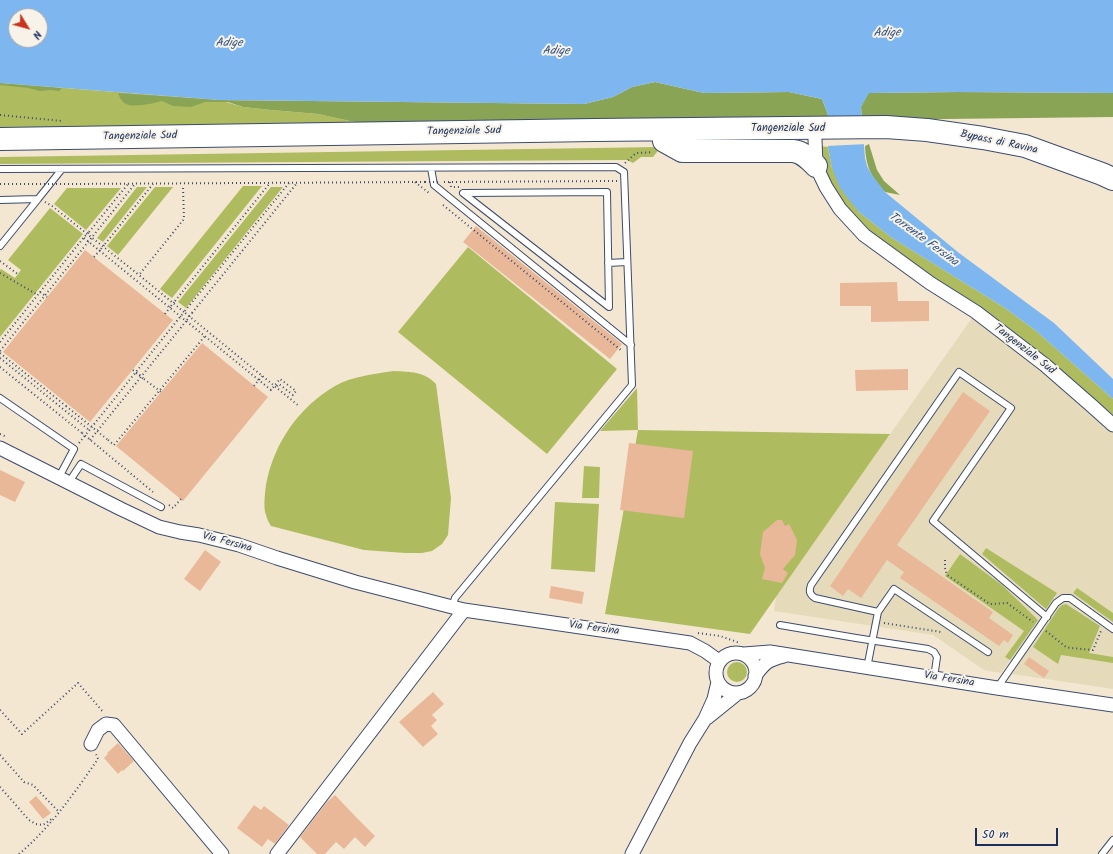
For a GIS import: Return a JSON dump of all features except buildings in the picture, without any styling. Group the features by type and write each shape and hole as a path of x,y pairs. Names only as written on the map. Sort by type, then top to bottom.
{"highway":[{"name":"Tangenziale Sud","path":"0,151 661,146 869,133 886,127 928,134"},
{"name":"Tangenziale Sud","path":"0,139 587,130 818,135"},
{"name":"Bypass di Ravina","path":"928,134 983,138 1025,146 1113,179"},
{"name":"Bypass di Ravina","path":"928,134 1022,154 1100,181 1113,187"},
{"path":"661,146 682,150 793,150 800,152 816,166"}],"street":[{"name":"Tangenziale Sud","path":"818,135 816,166 826,187 840,209 864,235 930,283 982,317 1045,365 1113,425"},
{"name":"Via Fersina","path":"0,448 159,527 238,545 355,582 458,608 690,644 705,651 719,661 730,653 737,653 744,649 1113,705"},
{"path":"277,854 458,608"},
{"path":"744,649 756,669 756,676"},
{"path":"706,719 738,693 750,687 763,665 771,659 785,655"},
{"path":"632,854 690,743 706,719 714,699 718,682 716,671 719,661"},
{"path":"718,682 726,690 738,693"},
{"path":"90,744 98,730 106,724 114,725 222,854"}],"lane":[{"path":"0,169 616,167 624,172 632,385 455,598 458,608"},
{"path":"431,168 434,185 631,345"},
{"path":"0,246 62,169"},
{"path":"463,192 607,192 608,263 609,307 463,192"},
{"path":"0,200 38,199"},
{"path":"608,263 628,262"},
{"path":"878,612 814,598 809,592 811,585 959,372 1011,408 933,521 1047,617"},
{"path":"0,398 74,449 64,480"},
{"path":"64,480 81,464 160,507"},
{"path":"867,668 878,612 894,590 988,652"},
{"path":"997,688 1056,603 1063,598 1070,598 1113,628"},
{"path":"780,625 928,649 934,652 937,657 934,678"},
{"path":"1102,854 1113,840"}],"path":[{"path":"620,170 627,160 636,153 661,146"},
{"path":"0,184 625,181"},
{"path":"415,182 432,195"},
{"path":"450,182 450,187 459,187"},
{"path":"94,257 154,183"},
{"path":"165,314 270,183"},
{"path":"74,449 289,183"},
{"path":"90,440 298,183"},
{"path":"0,342 128,184"},
{"path":"135,184 0,352 114,445 205,336"},
{"path":"139,275 184,219 183,187"},
{"path":"438,200 619,349"},
{"path":"52,206 299,406"},
{"path":"85,237 271,390 280,379 296,391 293,395 279,384 276,387"},
{"path":"0,265 1,261 19,275"},
{"path":"0,273 38,295"},
{"path":"40,292 47,297"},
{"path":"0,358 89,430"},
{"path":"0,367 153,492"},
{"path":"133,370 141,376"},
{"path":"136,373 161,392"},
{"path":"254,386 262,376"},
{"path":"0,434 8,438"},
{"path":"165,502 173,508 181,499"},
{"path":"945,560 947,575 990,604 1007,603 1040,626 1066,647 1093,650 1104,622"},
{"path":"878,612 884,623 942,632 947,625"},
{"path":"692,632 720,636 744,649"},
{"path":"0,710 22,734 78,683 114,725"},
{"path":"19,854 32,843 58,813 98,759 90,744"},
{"path":"0,756 24,782 33,784 58,813"},
{"path":"0,787 29,820 36,824 43,825 58,813"}],"shaded area":[{"path":"974,315 1043,368 1113,430 1113,689 1012,674 1018,666 1010,660 1001,673 984,670 933,635 774,611 776,596"}],"green space":[{"path":"655,82 704,93 789,92 822,99 829,121 359,123 318,114 243,107 228,102 205,102 191,107 173,106 162,101 142,105 127,105 122,101 118,93 219,100 584,104 613,97 632,87"},
{"path":"0,83 219,100 243,107 318,114 359,123 0,134"},
{"path":"0,83 62,88 59,91 40,91 0,85"},
{"path":"868,93 1113,93 1113,117 862,120 861,107"},
{"path":"869,144 877,170 884,181 900,195 885,192 876,181 868,166 865,146"},
{"path":"820,146 828,147 832,168 859,212 892,238 1005,308 1035,330 1113,399 1113,421 886,247 856,218 837,195 824,170"},
{"path":"661,147 653,157 641,157 633,163 627,160 618,160 0,164 0,157"},
{"path":"243,186 262,186 172,298 160,289"},
{"path":"137,187 147,187 103,242 97,238"},
{"path":"155,187 173,187 118,255 107,246"},
{"path":"271,187 283,187 186,308 178,302"},
{"path":"67,188 121,188 86,230 54,204"},
{"path":"50,208 83,234 0,337 0,270 1,269 15,278 21,270 8,260"},
{"path":"468,247 617,369 547,454 398,332"},
{"path":"394,371 422,374 436,384 451,498 448,535 442,544 432,551 422,553 364,550 271,526 266,516 264,505 266,485 275,455 290,428 299,416 322,395 335,386 364,376"},
{"path":"637,388 638,430 600,431"},
{"path":"638,430 890,434 750,634 605,614"},
{"path":"584,466 600,467 599,498 582,498"},
{"path":"555,502 599,504 595,572 551,569"},
{"path":"986,548 1057,593 1046,609 982,554"},
{"path":"960,554 1002,585 1038,620 1010,660 1005,657 1024,631 945,576"},
{"path":"1077,588 1113,613 1113,622 1073,593"},
{"path":"1066,604 1100,626 1089,653 1113,657 1113,663 1061,655 1058,664 1033,647 1058,609 1062,605"},
{"path":"733,662 741,662 747,668 747,676 741,682 733,682 727,676 727,668"}],"water":[{"name":"Adige","path":"0,0 1113,0 1113,93 869,93 861,107 867,166 885,192 959,253 1054,323 1113,379 1113,399 1035,330 1005,308 892,238 859,212 839,186 832,168 828,147 828,115 822,99 789,92 704,93 655,82 632,87 613,97 584,104 219,100 0,83"}],"pier":[{"path":"864,121 867,144 826,146 827,122"}],"water label":[{"name":"Torrente Fersina","path":"923,240"}]}
